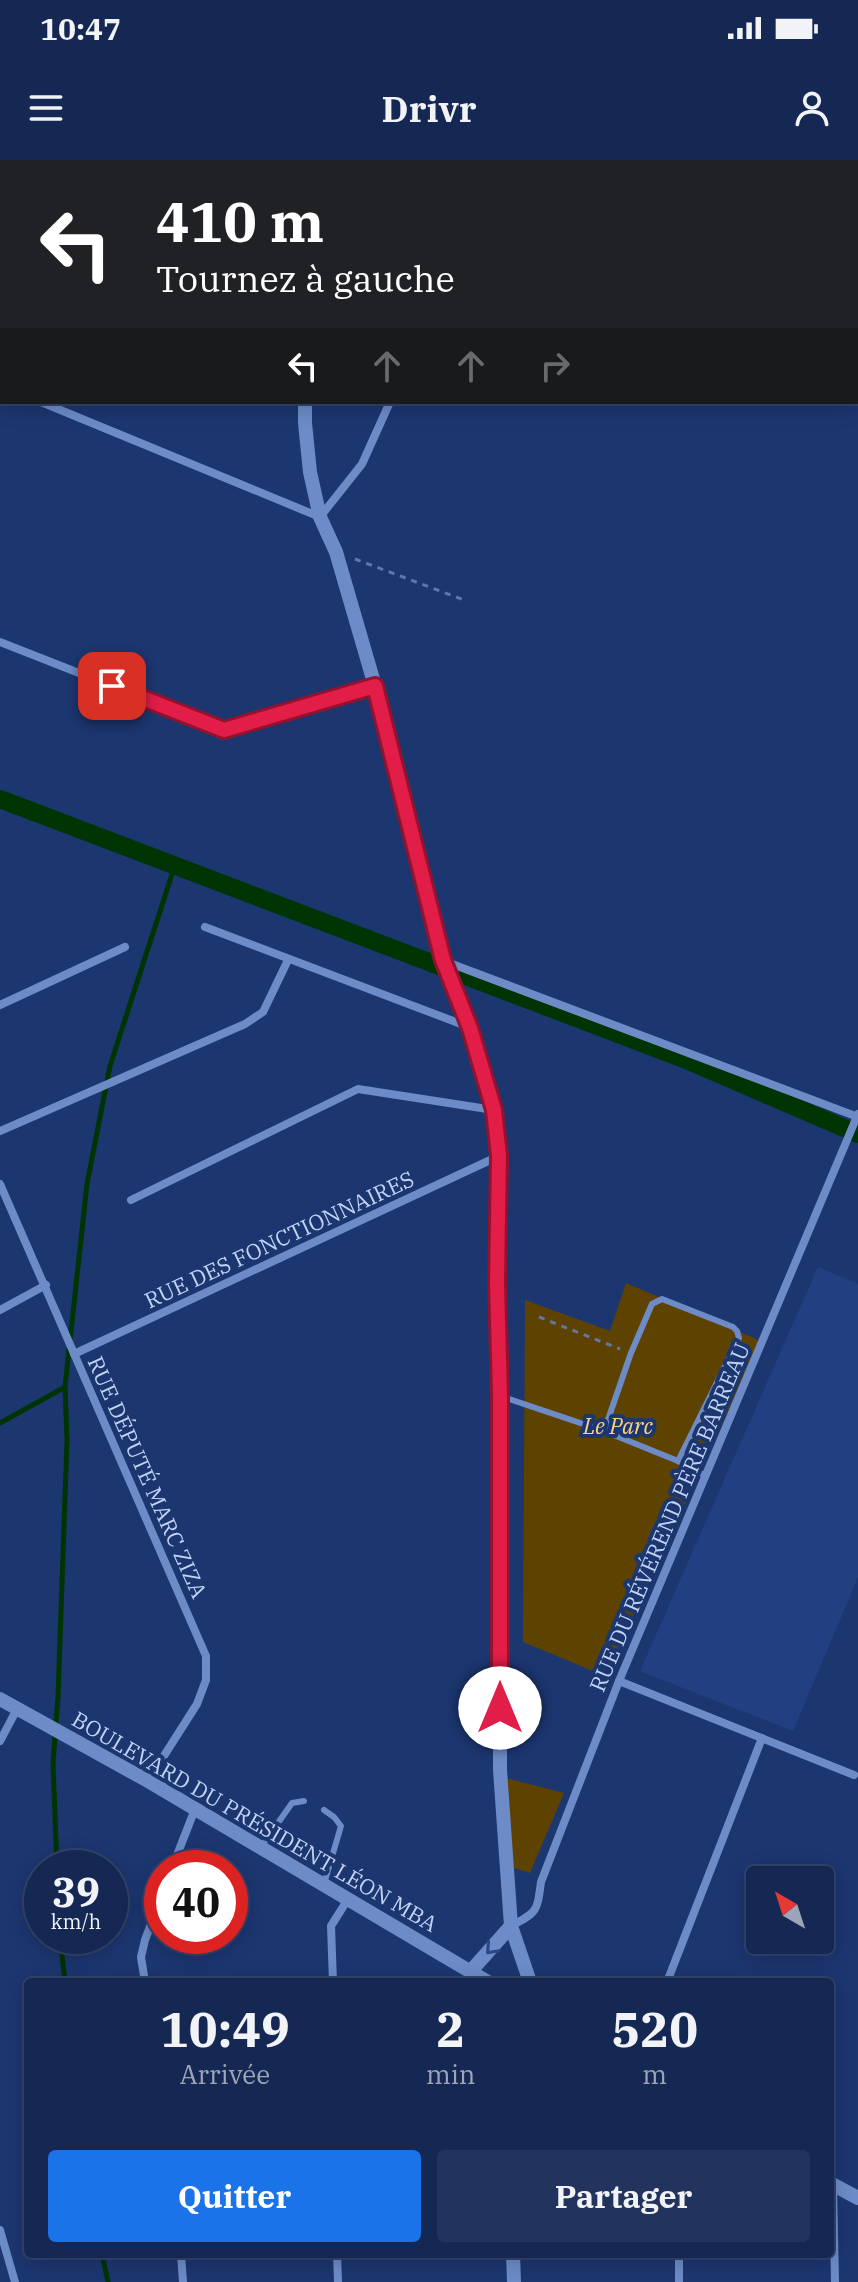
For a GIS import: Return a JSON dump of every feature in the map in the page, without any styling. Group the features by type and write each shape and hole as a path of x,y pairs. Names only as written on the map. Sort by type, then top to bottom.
{"street":[{"path":"46,404 320,517"},
{"path":"305,404 310,472 320,517 336,552 375,686 443,960 470,1028 494,1110 499,1156 500,1770 511,1926 529,1978"},
{"path":"320,517 362,464 389,404"},
{"path":"0,642 224,730 375,686"},
{"path":"205,927 470,1028"},
{"path":"0,1005 125,947"},
{"path":"0,1131 245,1024 263,1012 288,960"},
{"path":"443,960 856,1118"},
{"path":"131,1200 358,1089 494,1110"},
{"name":"RUE DU RÉVÉREND PÈRE BARREAU","path":"511,1926 537,1909 541,1882 619,1681 856,1118"},
{"name":"RUE DES FONCTIONNAIRES","path":"73,1351 499,1156"},
{"name":"RUE DÉPUTÉ MARC ZIZA","path":"0,1184 206,1656 206,1680 197,1704 148,1781"},
{"path":"0,1310 46,1285"},
{"path":"619,1681 854,1775"},
{"name":"BOULEVARD DU PRÉSIDENT LÉON MBA","path":"0,1699 148,1781 481,1978"},
{"path":"0,1741 17,1709"},
{"path":"669,1978 762,1738"},
{"path":"179,1850 195,1809"},
{"path":"333,1978 331,1926 348,1899"},
{"path":"470,1972 511,1926"},
{"path":"144,1944 141,1957 144,1978"},
{"path":"834,2185 858,2198"},
{"path":"0,2230 15,2282"},
{"path":"834,2249 835,2282"},
{"path":"181,2258 183,2282"},
{"path":"337,2258 338,2282"},
{"path":"513,2258 514,2282"},
{"path":"679,2258 679,2282"}],"lane":[{"path":"604,1431 652,1304 662,1299 733,1327 739,1338 678,1461"},
{"path":"500,1396 604,1431 704,1475"},
{"path":"261,1847 292,1803 304,1801"},
{"path":"324,1810 341,1826 324,1885"}],"path":[{"path":"336,552 464,600"},
{"path":"539,1317 631,1353"}],"shaded area":[{"path":"818,1267 858,1284 858,1577 793,1731 640,1671"}],"green space":[{"name":"Le Parc","path":"626,1283 761,1341 605,1676 523,1642 525,1300 610,1331"},
{"path":"506,1778 564,1793 530,1873 507,1866"}],"waterway":[{"path":"0,799 684,1059 858,1134"},
{"path":"0,1423 65,1387 87,1184 110,1066 175,865"},
{"path":"56,1850 53,1763 67,1440 65,1387"},
{"path":"62,1954 65,1978"},
{"path":"103,2258 108,2282"}],"route":[{"path":"112,686 224,730 375,686 443,960 470,1028 494,1110 499,1156 500,1708"}]}
